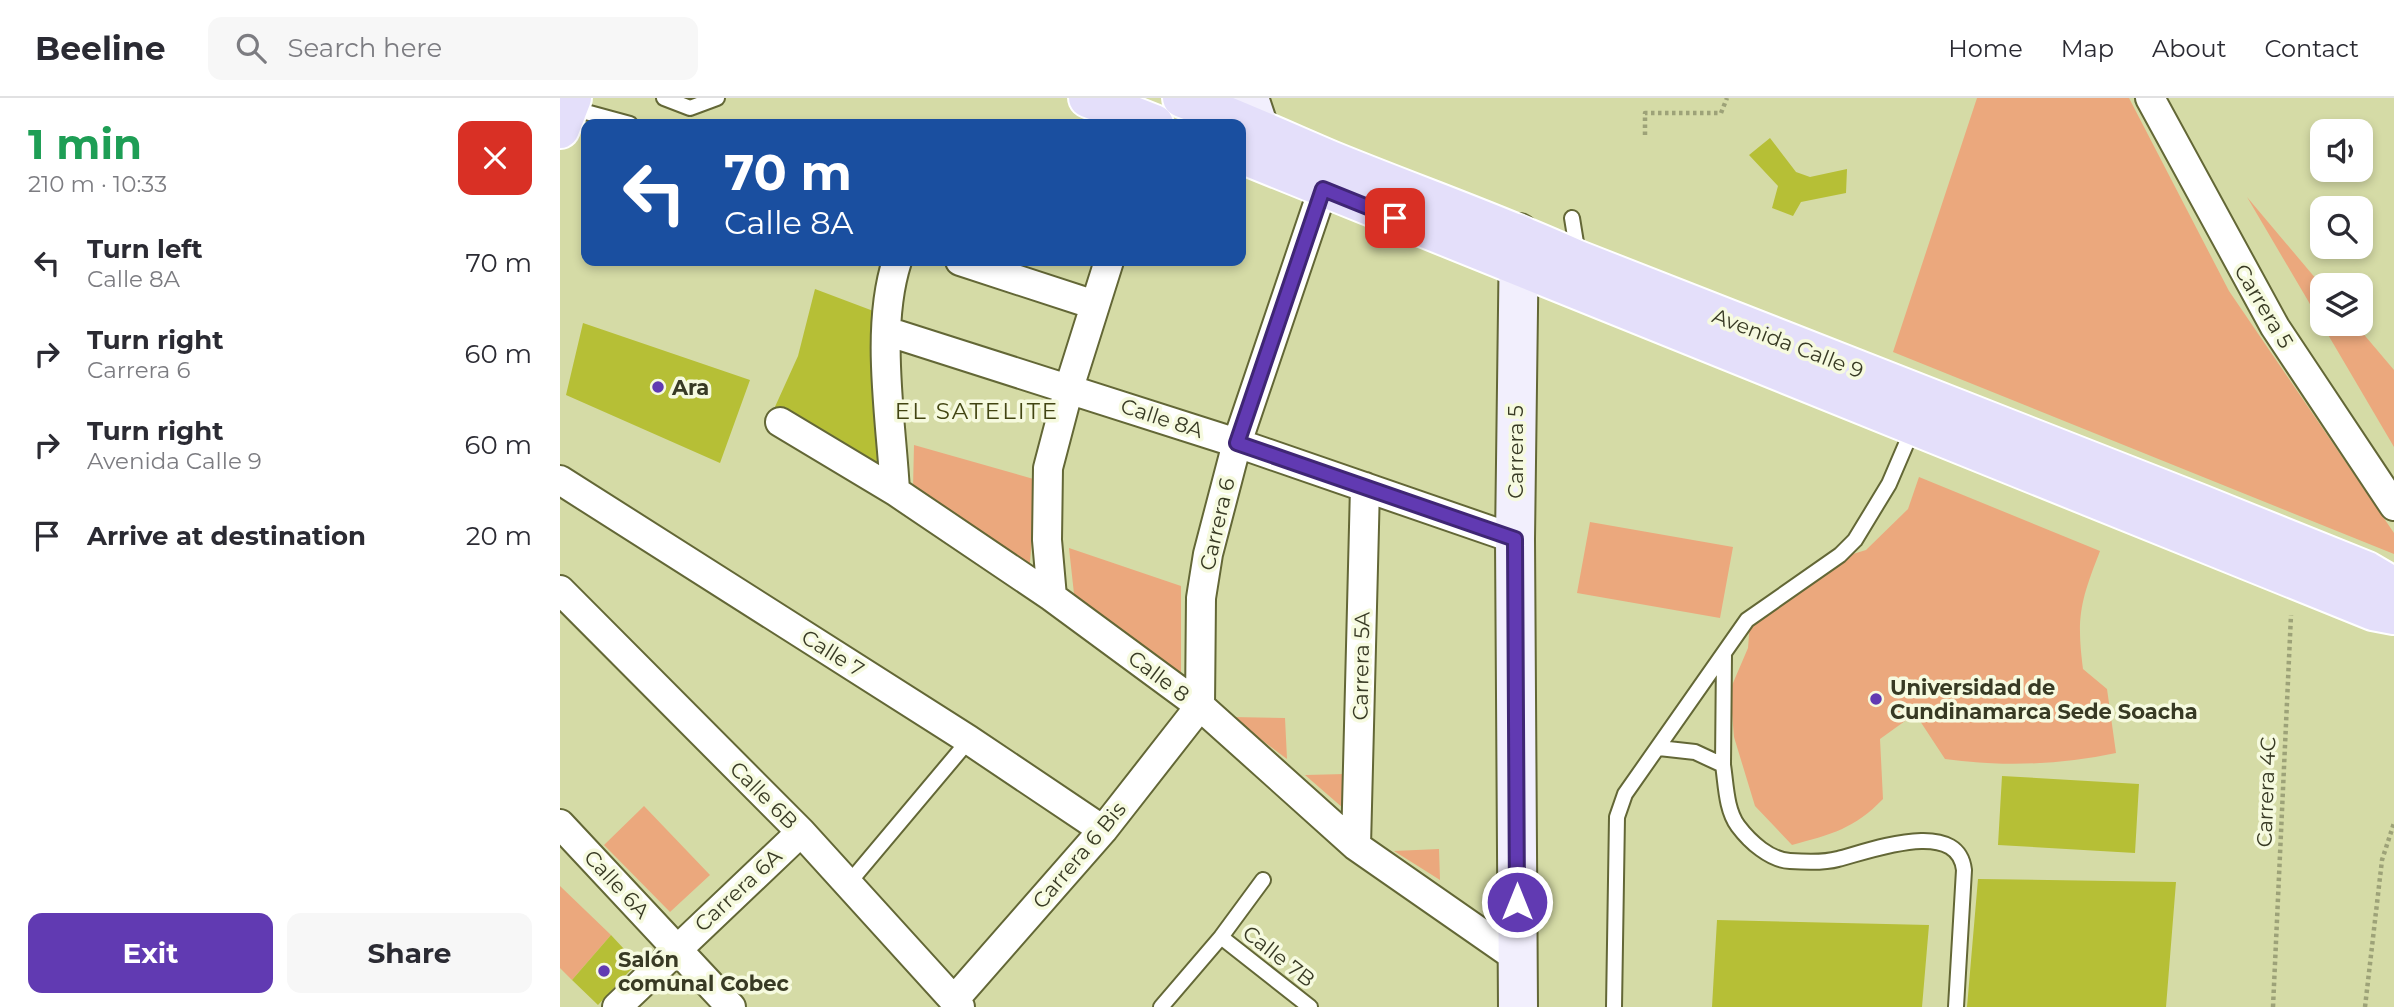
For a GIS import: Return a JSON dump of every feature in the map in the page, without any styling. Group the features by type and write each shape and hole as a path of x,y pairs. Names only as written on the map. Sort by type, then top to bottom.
{"main road":[{"path":"1088,98 1141,119"},
{"name":"Avenida Calle 9","path":"1182,98 1221,119"},
{"name":"Avenida Calle 9","path":"1249,134 1323,189 1517,250 1578,260 2222,512 2367,571 2394,587"},
{"name":"Avenida Calle 9","path":"1249,134 1329,160 1517,250 1575,288 2373,611 2394,615"},
{"name":"Carrera 5","path":"1517,250 1515,539 1518,1007"}],"street":[{"name":"Carrera 5","path":"2150,98 2275,327 2394,506"},
{"name":"Carrera 6","path":"1200,706 1201,598 1208,554 1237,443 1323,189"},
{"path":"895,266 889,286 886,331 895,491"},
{"path":"975,266 1095,305"},
{"path":"1052,597 1047,540 1048,468 1069,388 1108,266"},
{"name":"Calle 8A","path":"886,331 1237,443 1515,539"},
{"name":"Calle 8","path":"780,422 895,491 1052,597 1200,706 1356,846 1517,958"},
{"name":"Calle 7","path":"560,480 969,740 1103,831"},
{"name":"Carrera 5A","path":"1356,846 1365,486"},
{"name":"Calle 6B","path":"560,590 801,832 957,1004"},
{"name":"Carrera 6 Bis","path":"957,1004 1103,831 1200,706"},
{"name":"Calle 6A","path":"560,824 731,1007"},
{"name":"Carrera 6A","path":"617,1007 676,947 801,832"}],"lane":[{"path":"664,98 690,108 717,98"},
{"path":"567,111 606,119"},
{"path":"1572,218 1578,260"},
{"path":"1614,1007 1617,817 1625,794 1747,620 1855,541 1884,494 1914,425"},
{"path":"1724,653 1723,765 1728,803 1737,825 1761,851 1788,861 1835,860 1892,843 1941,843 1957,850 1963,857 1956,1007"},
{"path":"848,884 969,740"},
{"path":"1659,748 1695,752 1723,765"},
{"path":"1161,1007 1221,937 1263,880"},
{"name":"Calle 7B","path":"1221,937 1310,1007"}],"path":[{"path":"1645,135 1645,113 1721,113 1727,98"},
{"name":"Carrera 4C","path":"2273,1007 2289,623 2299,580"},
{"path":"2365,1007 2382,860 2394,823"}],"shaded area":[{"path":"1977,98 2129,98 2229,291 2394,533 2394,554 1893,352"},
{"path":"2247,197 2311,273 2310,304"},
{"path":"2329,336 2365,336 2394,370 2394,447"},
{"path":"914,445 1037,480 1029,573 913,489"},
{"path":"1919,477 2100,551 2082,608 2081,651 2083,669 2107,689 2116,753 2030,764 1945,759 1920,721 1905,721 1880,739 1883,799 1852,824 1792,845 1755,806 1734,737 1730,690 1748,648 1750,622 1843,557 1866,550 1908,509"},
{"path":"1590,522 1733,547 1720,618 1577,593"},
{"path":"1069,548 1181,586 1181,679 1075,603"},
{"path":"1231,717 1285,718 1287,759"},
{"path":"1345,774 1343,808 1305,775"},
{"path":"644,806 710,875 670,912 604,845"},
{"path":"1439,849 1440,880 1394,851"},
{"path":"560,886 611,935 572,980 560,968"}],"building":[{"path":"1770,138 1796,172 1810,177 1847,169 1846,193 1801,202 1793,216 1772,208 1778,186 1749,155"},
{"path":"815,289 876,312 878,465 867,469 774,409 798,356"},
{"name":"Ara","path":"583,323 750,380 720,463 566,395"},
{"path":"2002,776 2139,784 2135,853 1998,845"},
{"path":"1978,879 2176,882 2166,1007 1967,1007"},
{"path":"1717,920 1929,925 1922,1007 1712,1007"},
{"name":"Salón comunal Cobec","path":"611,935 637,963 598,1005 572,980"}],"place":[{"name":"Ara","path":"658,387"},
{"name":"Universidad de Cundinamarca Sede Soacha","path":"1876,699"},
{"name":"Salón comunal Cobec","path":"604,971"}],"district":[{"name":"EL SATELITE","path":"977,411"}],"route":[{"path":"1395,218 1323,189 1237,443 1515,539 1517,902"}]}
